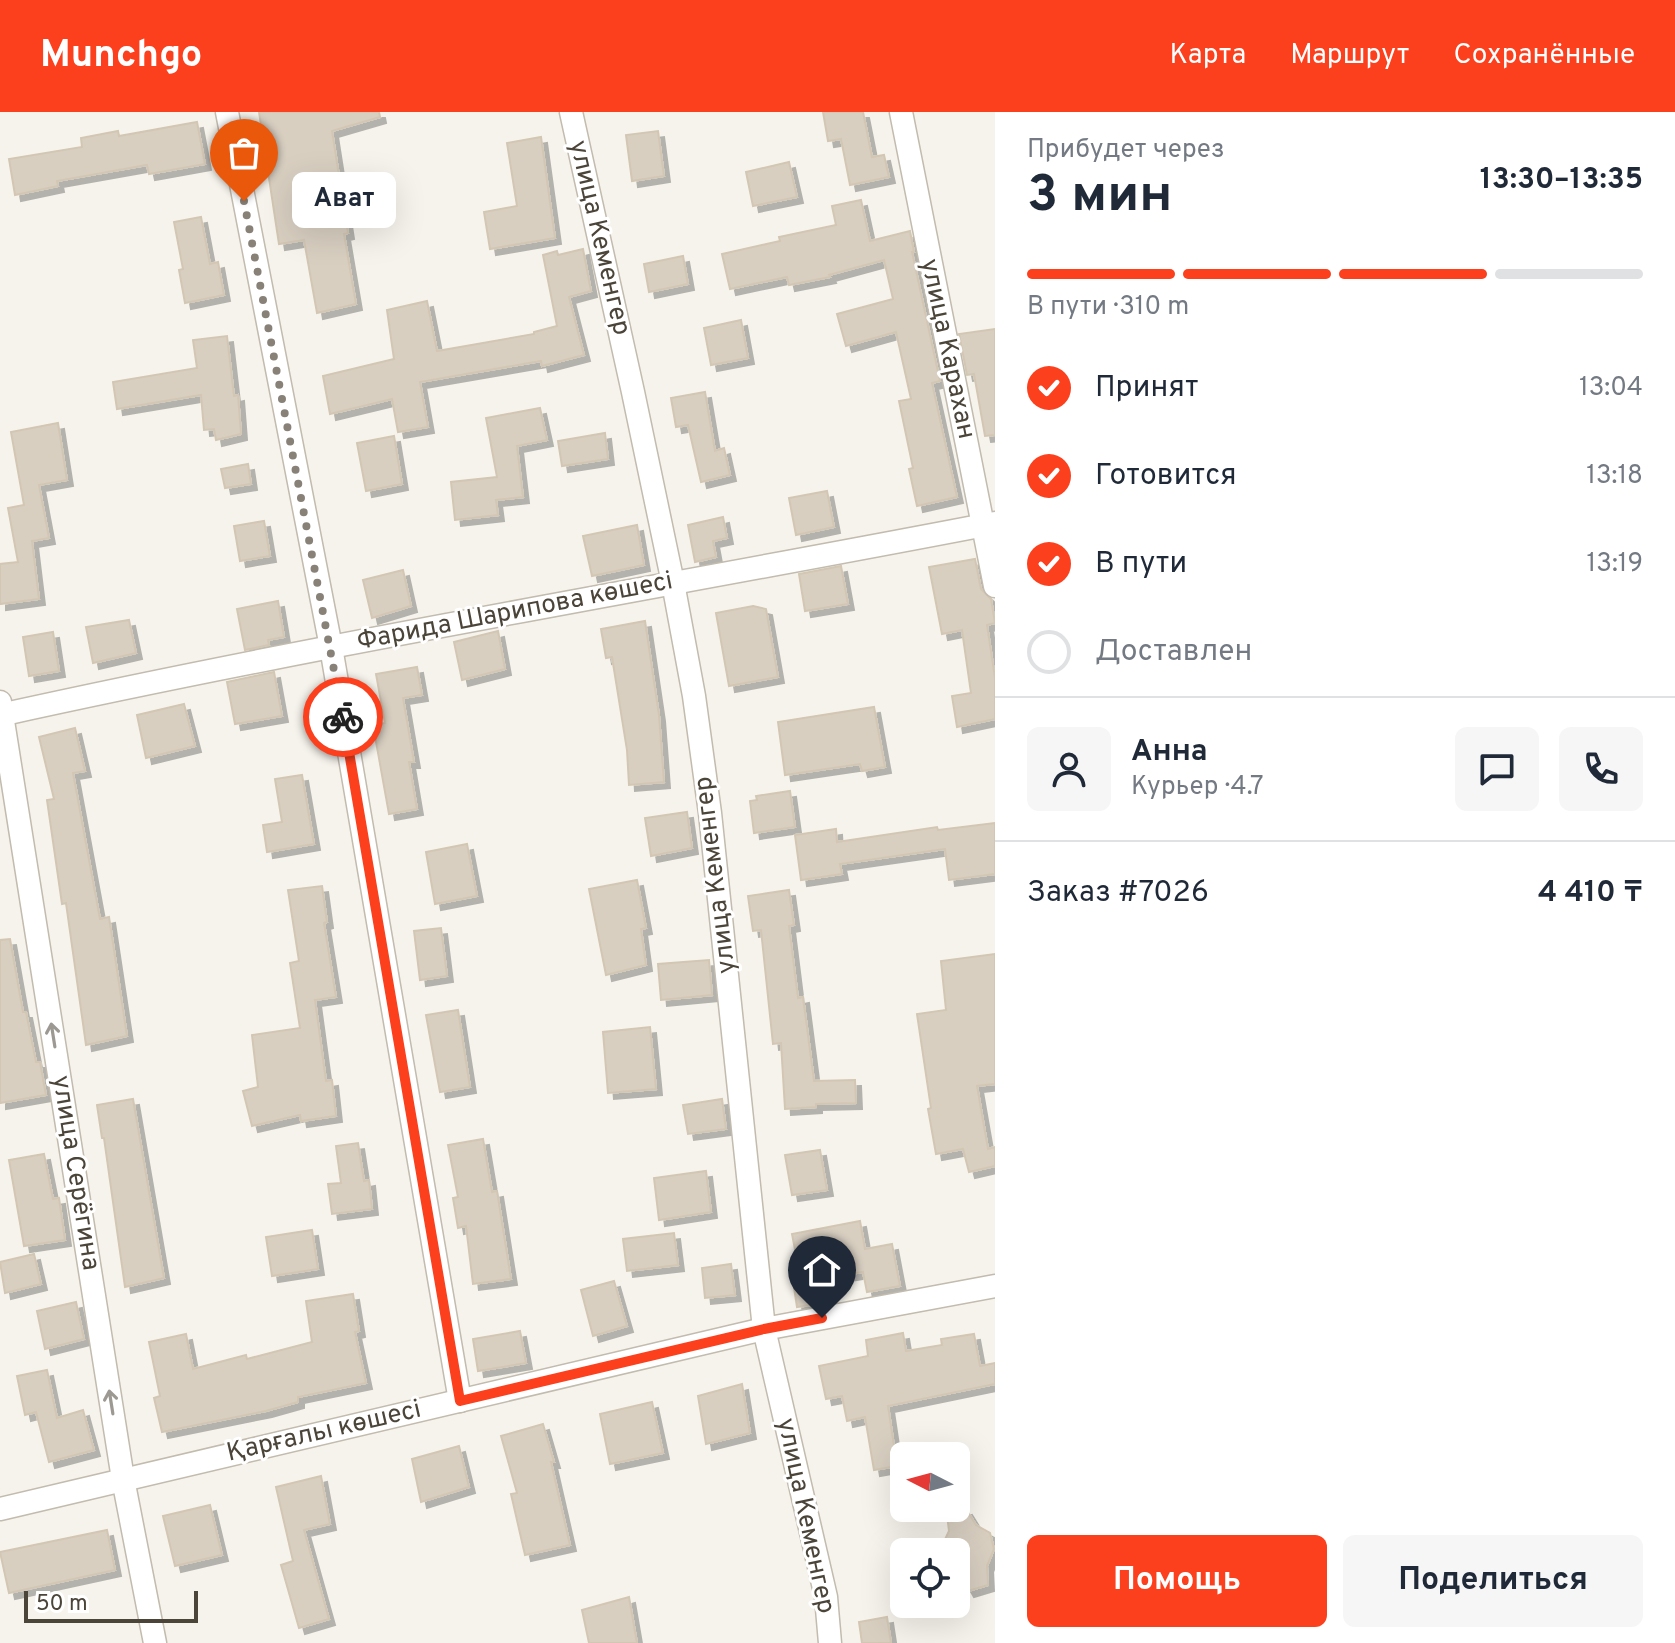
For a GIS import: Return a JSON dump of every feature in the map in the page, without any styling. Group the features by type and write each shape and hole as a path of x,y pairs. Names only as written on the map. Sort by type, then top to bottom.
{"street":[{"path":"227,112 331,647 460,1401"},
{"name":"улица Кеменгер","path":"571,112 673,583 694,696 710,813 764,1329 826,1597 830,1643"},
{"name":"улица Карахан","path":"901,112 990,524 995,586"},
{"name":"Фарида Шарипова көшесі","path":"1,711 990,524"},
{"name":"улица Серёгина","path":"1,711 123,1479 155,1643"},
{"name":"Қарғалы көшесі","path":"0,1509 764,1329 995,1286"}],"building":[{"path":"259,112 379,112 380,117 332,131 356,304 317,313 304,240 279,244"},
{"path":"823,112 863,112 872,157 884,155 889,177 850,185 841,139 828,141"},
{"path":"197,122 205,164 149,174 147,165 57,181 58,186 15,195 9,159 82,147 81,138 118,131 119,136"},
{"path":"658,131 664,176 632,181 626,135"},
{"path":"541,137 555,238 490,249 484,212 517,206 507,143"},
{"path":"789,162 797,197 753,206 746,172"},
{"path":"861,200 870,241 910,231 940,381 932,383 957,497 917,506 909,469 913,468 899,401 911,399 896,332 846,346 837,314 893,299 884,260 830,277 789,285 787,277 730,289 722,254 780,241 779,237 836,225 832,206"},
{"path":"201,217 210,264 218,262 224,295 185,303 179,270 183,269 174,222"},
{"path":"583,249 591,291 569,297 584,355 542,366 541,361 420,382 428,427 398,432 392,399 330,414 323,376 394,359 387,310 427,301 437,351 534,334 557,326 543,255"},
{"path":"683,256 688,284 649,292 644,264"},
{"path":"741,320 748,358 711,365 704,328"},
{"path":"995,329 995,435 985,436 974,374 967,375 959,334"},
{"path":"227,336 234,396 238,395 241,434 216,440 214,429 204,430 201,395 117,409 113,382 197,368 193,340"},
{"path":"705,392 715,451 724,448 730,475 701,482 688,425 676,427 671,398"},
{"path":"540,408 547,440 517,446 523,497 496,500 498,515 455,520 451,482 497,477 486,418"},
{"path":"58,423 67,480 39,485 49,538 32,541 39,599 0,604 0,564 18,562 8,508 24,505 11,432"},
{"path":"605,433 608,459 562,466 558,441"},
{"path":"394,436 402,484 366,491 357,443"},
{"path":"248,464 251,484 225,488 221,469"},
{"path":"827,491 834,527 796,535 789,498"},
{"path":"723,517 727,538 713,541 716,557 695,562 688,525"},
{"path":"264,521 270,556 240,561 234,526"},
{"path":"637,525 644,565 592,576 583,536"},
{"path":"975,559 981,589 991,599 995,623 987,625 995,678 995,719 957,727 952,696 971,693 962,630 942,634 929,567"},
{"path":"841,566 848,604 805,611 799,574"},
{"path":"403,570 411,606 372,618 363,580"},
{"path":"278,601 284,637 268,640 269,645 245,650 237,609"},
{"path":"753,606 766,609 778,677 729,686 716,613"},
{"path":"129,620 136,653 93,663 86,627"},
{"path":"645,621 659,715 664,782 629,785 627,750 612,657 606,658 601,629"},
{"path":"498,631 505,669 462,680 454,642"},
{"path":"53,632 59,671 29,676 23,637"},
{"path":"417,667 422,695 403,698 414,762 409,762 417,809 389,814 373,725 385,723 376,674"},
{"path":"274,672 282,716 235,724 227,682"},
{"path":"184,704 195,746 146,758 137,715"},
{"path":"874,707 885,767 862,771 860,764 785,775 778,722"},
{"path":"75,728 85,771 73,773 100,919 109,917 127,1036 86,1045 66,903 62,904 47,800 54,799 39,737"},
{"path":"302,775 314,844 267,852 263,825 282,822 275,779"},
{"path":"790,791 795,827 754,833 750,801 757,800 756,796"},
{"path":"687,812 692,848 651,856 645,818"},
{"path":"995,823 995,874 949,880 945,849 840,864 842,874 801,880 795,835 836,829 837,842 937,827 938,830"},
{"path":"467,844 477,896 435,904 426,852"},
{"path":"637,880 646,928 641,929 646,965 606,975 589,889"},
{"path":"322,886 327,922 324,923 336,997 315,1000 326,1081 332,1080 336,1116 301,1121 300,1115 252,1126 243,1091 258,1087 252,1035 300,1028 290,963 299,961 288,890"},
{"path":"789,890 794,925 789,926 798,998 803,997 814,1081 855,1080 856,1103 785,1109 781,1043 773,1044 761,930 753,931 748,896"},
{"path":"441,928 447,976 420,980 414,931"},
{"path":"10,939 23,1012 26,1012 36,1062 40,1062 46,1095 0,1103 0,940"},
{"path":"995,954 995,1084 977,1086 988,1149 995,1147 995,1166 969,1172 963,1149 936,1154 917,1014 946,1010 941,961"},
{"path":"709,960 712,995 661,1000 658,964"},
{"path":"458,1010 470,1087 440,1092 426,1015"},
{"path":"650,1027 656,1089 608,1093 603,1032"},
{"path":"133,1099 164,1278 125,1287 97,1105"},
{"path":"722,1099 726,1129 688,1134 683,1105"},
{"path":"483,1139 492,1192 497,1191 511,1279 473,1284 466,1226 458,1228 453,1198 458,1197 448,1145"},
{"path":"358,1143 364,1181 369,1180 372,1209 332,1214 328,1184 341,1183 336,1146"},
{"path":"820,1150 827,1190 792,1195 785,1155"},
{"path":"44,1154 53,1199 59,1198 65,1240 24,1246 9,1160"},
{"path":"706,1171 711,1212 659,1220 654,1178"},
{"path":"860,1221 865,1249 892,1244 900,1286 867,1292 863,1272 827,1278 831,1302 797,1307 790,1261 797,1260 792,1234"},
{"path":"312,1230 318,1269 272,1276 266,1237"},
{"path":"674,1233 678,1265 627,1271 623,1239"},
{"path":"34,1254 41,1284 5,1293 0,1262"},
{"path":"731,1264 735,1295 705,1298 702,1268"},
{"path":"614,1281 627,1326 593,1336 581,1290"},
{"path":"353,1294 359,1331 355,1332 366,1383 298,1397 298,1402 266,1411 162,1432 154,1398 160,1396 149,1342 186,1334 193,1369 246,1355 247,1359 312,1342 306,1301"},
{"path":"76,1302 84,1339 45,1349 37,1311"},
{"path":"520,1331 526,1363 478,1371 473,1339"},
{"path":"903,1333 906,1351 942,1345 941,1339 974,1334 980,1366 995,1363 995,1384 888,1406 893,1442 890,1442 890,1467 874,1470 865,1417 847,1421 842,1396 826,1399 819,1366 868,1356 866,1340"},
{"path":"47,1370 57,1418 83,1410 94,1450 49,1462 36,1412 25,1415 17,1376"},
{"path":"742,1384 750,1433 706,1444 698,1396"},
{"path":"652,1402 663,1453 610,1464 600,1414"},
{"path":"543,1424 554,1462 551,1462 570,1545 525,1555 511,1494 517,1493 501,1436"},
{"path":"459,1446 469,1487 421,1502 412,1459"},
{"path":"321,1476 330,1524 304,1530 329,1619 299,1628 281,1565 293,1561 276,1487"},
{"path":"210,1505 222,1555 175,1566 163,1516"},
{"path":"970,1515 976,1525 990,1533 994,1549 987,1566 988,1585 970,1590 970,1538 946,1538 948,1522 970,1522"},
{"path":"107,1530 115,1570 9,1593 0,1552"},
{"path":"629,1597 637,1643 589,1643 582,1610"},
{"path":"887,1617 891,1643 862,1643 859,1622"}],"way so far":[{"path":"244,201 343,717"}],"place":[{"name":"Ават","path":"244,201"}],"route":[{"path":"343,717 460,1401 822,1318"}]}
